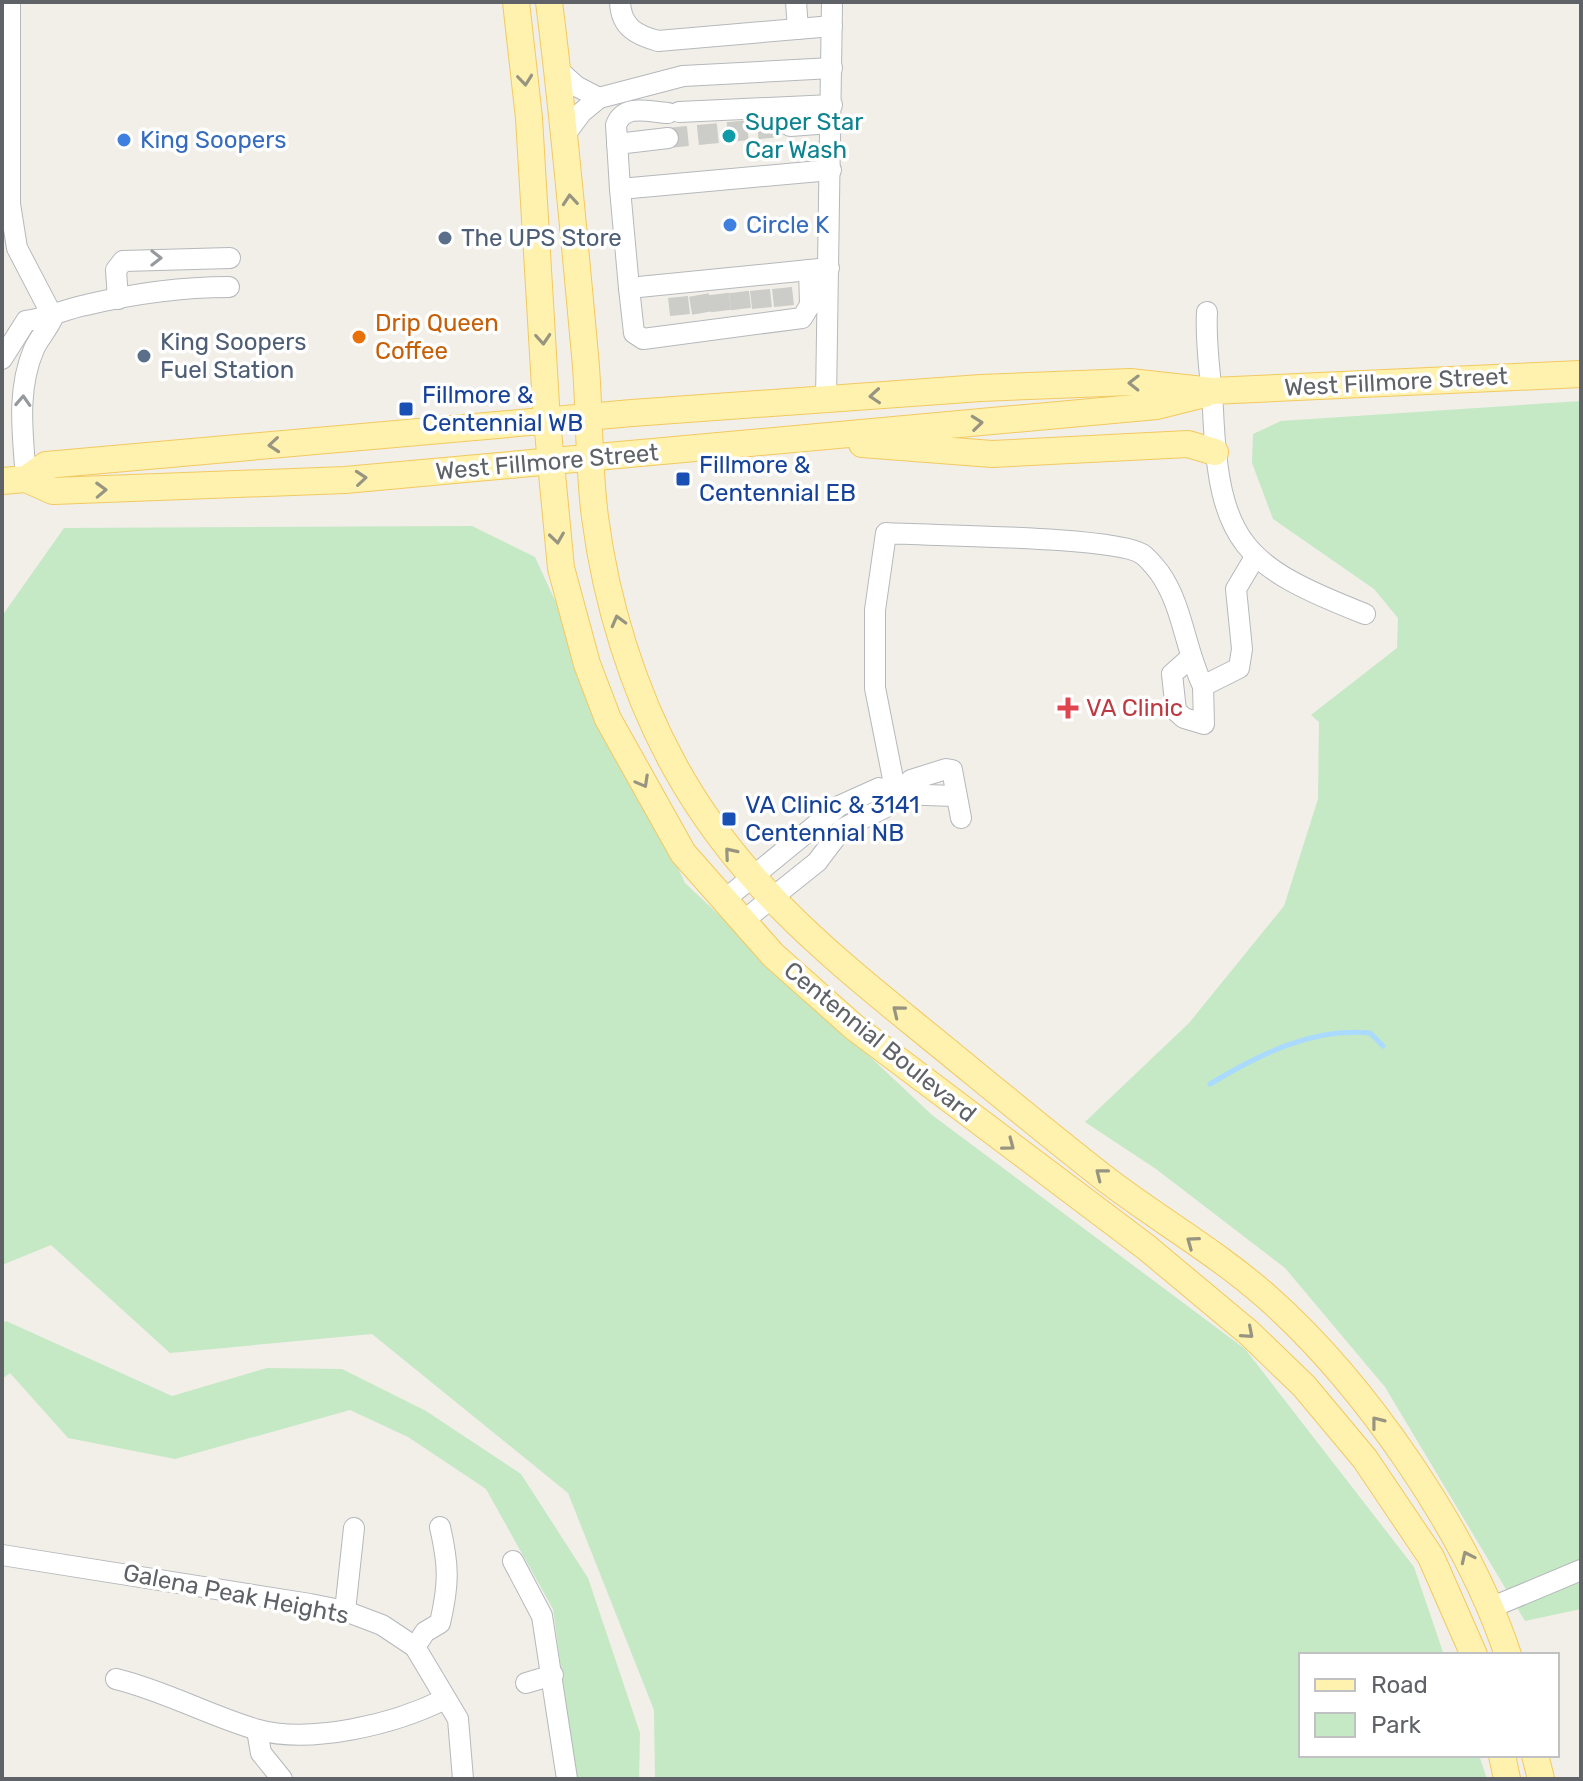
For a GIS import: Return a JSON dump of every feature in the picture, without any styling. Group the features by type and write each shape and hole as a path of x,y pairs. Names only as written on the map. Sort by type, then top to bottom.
{"main road":[{"name":"Centennial Boulevard","path":"516,2 529,118 547,421 561,568 587,664 608,719 683,853 742,922 854,1027 1146,1247 1249,1333 1304,1386 1365,1459 1431,1557 1473,1653"},
{"name":"Centennial Boulevard","path":"549,2 593,458 594,512 602,560 644,706 710,827 752,879 833,958 1104,1177 1265,1295 1321,1351 1391,1440 1459,1541 1507,1653"},
{"name":"West Fillmore Street","path":"8,479 46,465 589,417 826,400 1130,382 1212,391 1581,374"},
{"name":"West Fillmore Street","path":"8,479 53,491 345,480 1157,406 1191,400 1212,391"},
{"path":"807,438 976,454 1177,444 1199,445 1215,452"},
{"path":"1146,1247 1163,1221"},
{"path":"1502,1757 1507,1779"},
{"path":"1536,1757 1541,1779"}],"street":[{"path":"10,2 10,204 17,248 53,317"},
{"path":"620,2 621,15 635,34 658,41 832,26"},
{"path":"796,2 798,29"},
{"path":"783,297 802,318 810,305 819,269 831,170 832,2"},
{"path":"564,136 582,112 599,98 683,76 832,68"},
{"path":"557,69 576,86 599,98"},
{"path":"783,297 679,307 643,339 634,333 616,125 619,116 627,111 832,114"},
{"path":"790,126 832,114"},
{"path":"617,144 668,138"},
{"path":"620,189 831,170"},
{"path":"118,299 116,270 123,261 230,258"},
{"path":"629,288 679,307 783,297 819,269"},
{"path":"819,269 826,400"},
{"path":"2,359 26,321 118,299 229,287"},
{"path":"1207,312 1206,342 1215,452 1226,509 1255,557 1295,586 1365,614"},
{"path":"8,479 24,382 35,346 53,317"},
{"path":"896,794 875,688 875,610 886,533 1037,540 1122,547 1142,554 1172,594 1189,659 1203,686 1204,724 1184,718 1176,711 1172,674 1189,659"},
{"path":"1203,686 1239,668 1242,649 1236,589 1255,557"},
{"path":"742,922 817,862 842,829 888,806 911,780 952,770 957,779 955,796 961,818"},
{"path":"723,901 839,806 879,788 896,794"},
{"path":"415,1647 425,1632 440,1623 448,1584 448,1561 440,1527"},
{"path":"345,1611 354,1528"},
{"name":"Galena Peak Heights","path":"2,1555 201,1584 345,1611 382,1625 415,1647 458,1719 463,1779"},
{"path":"513,1561 542,1616 567,1779"},
{"path":"1490,1608 1581,1570"},
{"path":"526,1683 553,1675"},
{"path":"116,1679 153,1689 257,1730 298,1733 365,1727 406,1717 445,1699"},
{"path":"257,1730 261,1753 282,1779"}],"green space":[{"path":"1581,401 1581,1609 1525,1621 1385,1387 1285,1268 1156,1169 1085,1122 1189,1023 1284,906 1318,799 1319,722 1311,715 1397,648 1398,618 1374,589 1273,519 1252,463 1253,434 1281,421"},
{"path":"472,526 535,557 685,883 932,1115 1245,1349 1414,1567 1443,1653 1299,1653 1299,1757 1480,1757 1487,1779 655,1779 654,1710 568,1493 372,1334 170,1353 51,1245 2,1265 2,616 64,528"},
{"path":"6,1321 172,1396 267,1368 342,1369 426,1411 521,1474 588,1578 640,1733 639,1779 576,1779 553,1609 486,1489 408,1437 350,1410 175,1459 68,1438 10,1373 2,1379 2,1324"}],"waterway":[{"path":"1210,1084 1287,1045 1328,1034 1370,1033 1383,1046"}],"tunnel":[{"path":"668,138 790,126"},
{"path":"782,288 784,306"},
{"path":"760,290 762,308"},
{"path":"739,292 741,309"},
{"path":"719,294 721,311"},
{"path":"699,295 702,313"},
{"path":"678,297 680,315"}],"place":[{"name":"Super Star Car Wash","path":"729,136"},
{"name":"King Soopers","path":"124,140"},
{"name":"Circle K","path":"730,225"},
{"name":"The UPS Store","path":"445,238"},
{"name":"Drip Queen Coffee","path":"359,337"},
{"name":"King Soopers Fuel Station","path":"144,356"},
{"name":"Fillmore & Centennial WB","path":"406,409"},
{"name":"Fillmore & Centennial EB","path":"683,479"},
{"name":"VA Clinic","path":"1068,708"},
{"name":"VA Clinic & 3141 Centennial NB","path":"729,819"}]}
